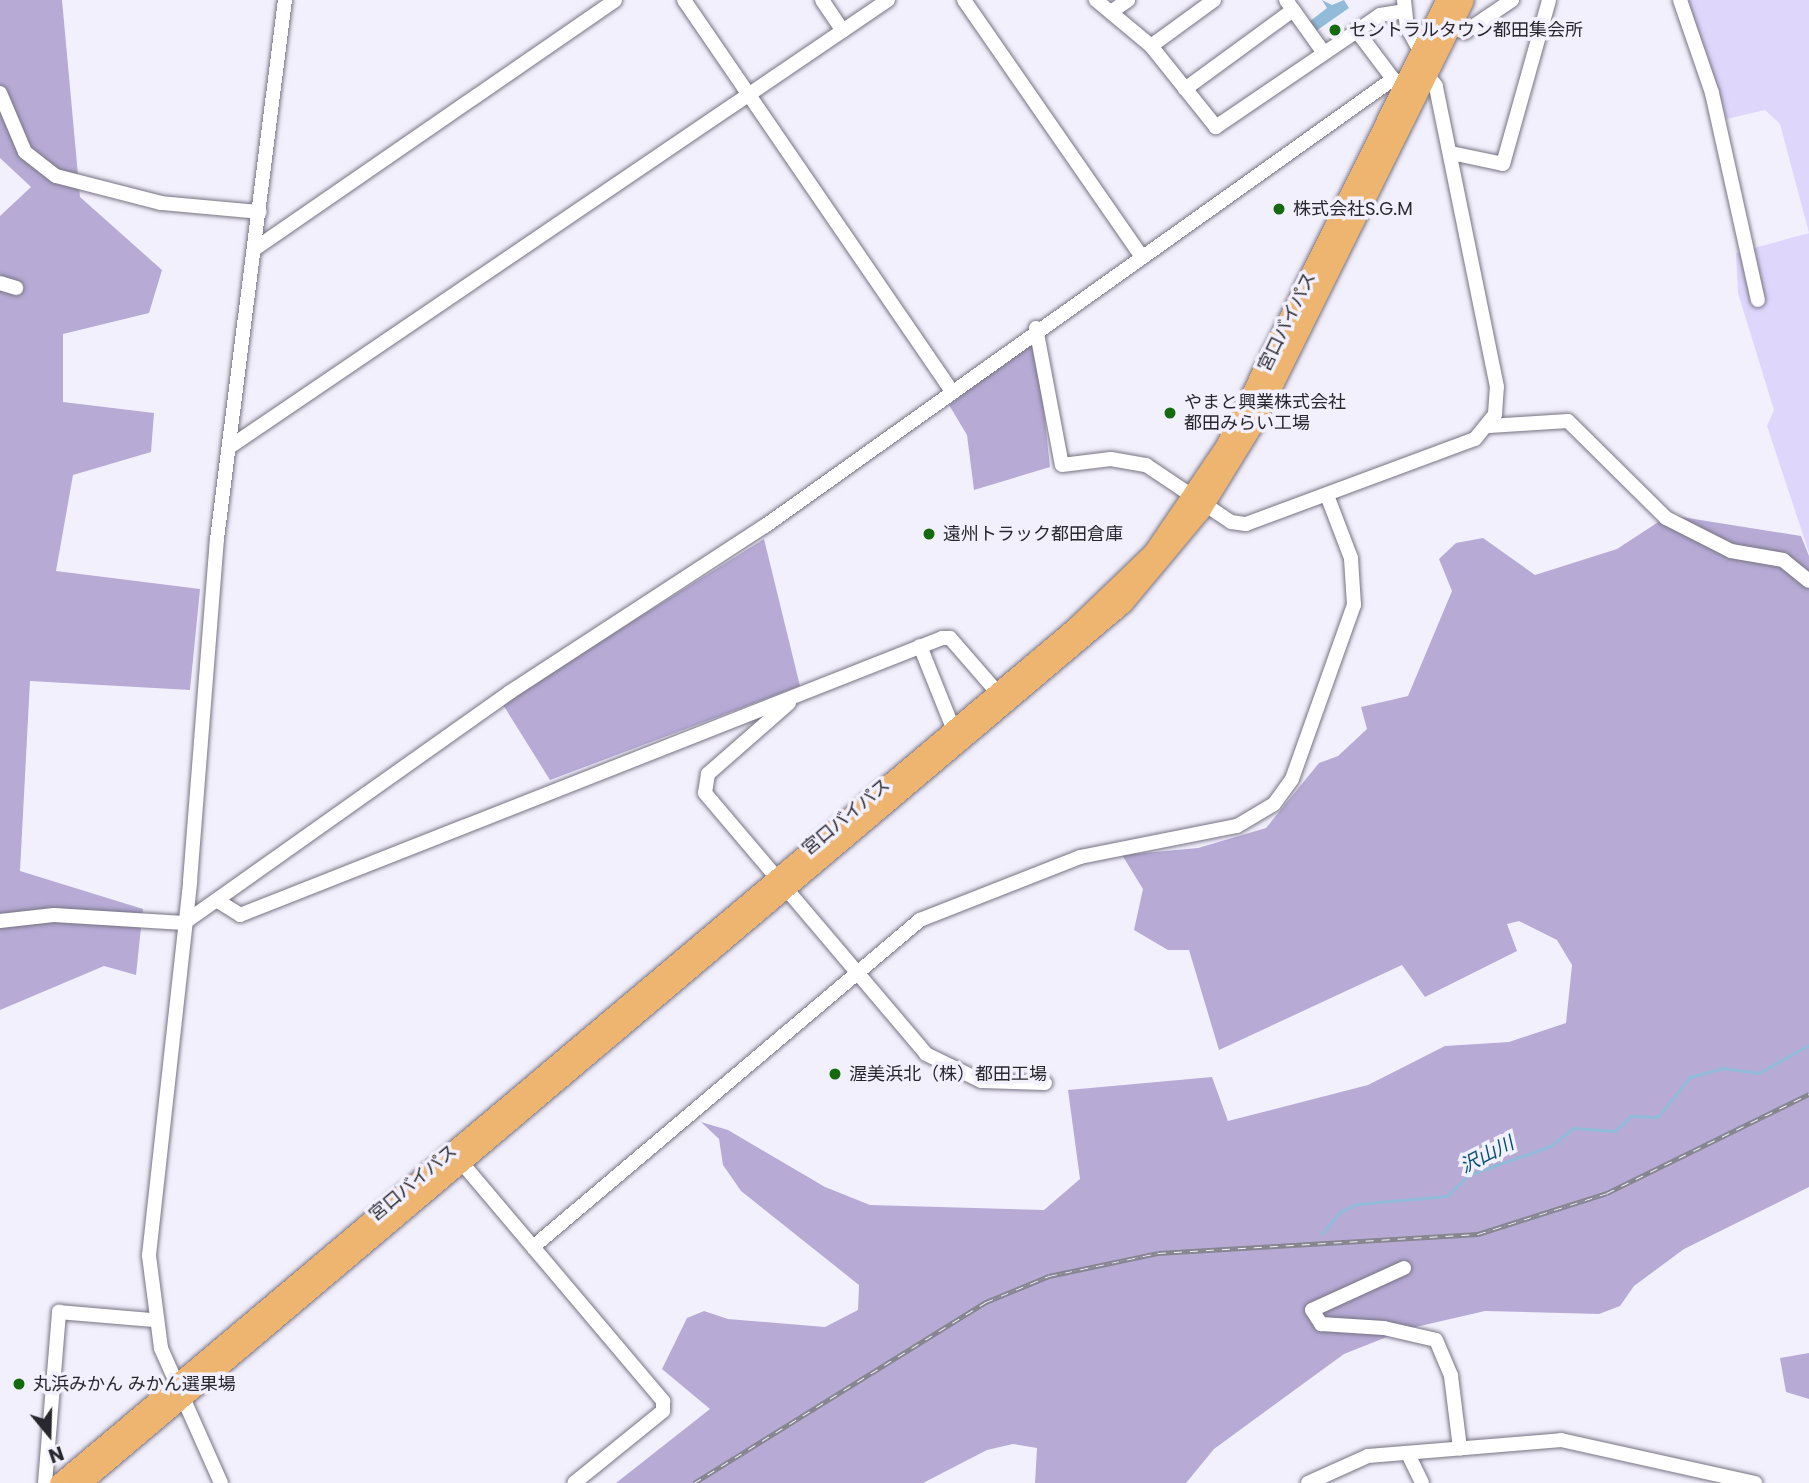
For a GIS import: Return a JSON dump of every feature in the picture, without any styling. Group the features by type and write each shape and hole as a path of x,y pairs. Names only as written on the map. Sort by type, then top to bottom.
{"highway":[{"name":"宮口バイパス","path":"60,1483 178,1392 461,1163 1153,552 1198,502 1445,0"},
{"name":"宮口バイパス","path":"81,1483 178,1392 781,883 1123,603 1253,425 1464,0"}],"street":[{"path":"221,1483 178,1392 153,1320 150,1223 184,923 230,446 260,212 287,36 285,0"},
{"path":"256,248 615,0"},
{"path":"684,0 950,389"},
{"path":"822,0 843,31"},
{"path":"230,446 747,93 888,0"},
{"path":"964,0 1140,254"},
{"path":"1096,0 1151,46 1216,127 1380,15 1404,5 1420,50"},
{"path":"1111,12 1128,0"},
{"path":"1151,46 1214,0"},
{"path":"1451,27 1465,33 1512,0"},
{"path":"1451,153 1503,164 1549,0"},
{"path":"1680,0 1712,93 1758,300"},
{"path":"1185,89 1289,5 1324,53"},
{"path":"0,921 54,915 184,923 218,901 510,692 861,459 950,389 1393,79 1357,31"},
{"path":"1428,76 1436,86 1451,153 1497,387 1489,426"},
{"path":"0,93 25,152 56,176 161,203 260,212"},
{"path":"0,283 16,288"},
{"path":"1037,328 1062,465 1133,462 1156,470 1198,502 1246,524 1469,442 1489,426 1568,421 1666,518 1731,551 1783,560 1809,580"},
{"path":"533,1247 920,920 1080,857 1237,827 1275,804 1292,779 1354,605 1351,558 1328,495"},
{"path":"218,901 240,915 724,729 802,691 920,646 950,638 996,691"},
{"path":"920,646 953,728"},
{"path":"802,691 702,785 856,974 918,1045 946,1068 998,1084 1045,1083"},
{"path":"461,1163 665,1406 574,1483"},
{"path":"1404,1268 1312,1310 1321,1324 1384,1328 1436,1340 1451,1376 1460,1448"},
{"path":"45,1483 59,1311 153,1320"},
{"path":"1308,1483 1349,1460 1561,1440 1755,1483"},
{"path":"1408,1454 1422,1483"}],"shaded area":[{"path":"0,0 62,0 80,197 162,270 149,313 63,334 63,402 154,413 151,452 73,475 56,571 200,589 190,690 30,681 20,871 143,909 136,975 104,966 0,1010 0,216 31,187 0,158"},
{"path":"1687,0 1809,0 1809,233 1780,124 1765,110 1727,119"},
{"path":"1809,233 1809,553 1767,426 1774,410 1738,293 1736,253"},
{"path":"1036,338 1050,467 974,490 967,435 949,405"},
{"path":"1669,515 1801,536 1809,556 1809,1187 1684,1249 1634,1286 1620,1306 1599,1314 1485,1311 1407,1329 1344,1354 1214,1449 1186,1483 1035,1483 1037,1448 1013,1444 987,1450 923,1483 616,1483 710,1409 662,1369 687,1318 704,1311 728,1319 825,1327 858,1310 859,1285 741,1191 723,1165 719,1139 701,1122 728,1130 825,1187 870,1205 1044,1210 1080,1179 1068,1090 1212,1077 1228,1121 1368,1085 1445,1046 1509,1042 1566,1023 1572,965 1557,940 1519,921 1507,924 1517,951 1425,997 1402,965 1219,1050 1189,950 1168,950 1134,930 1143,889 1122,855 1198,848 1266,828 1319,763 1338,756 1367,729 1361,707 1408,696 1452,591 1439,559 1456,543 1483,538 1535,575 1617,549"},
{"path":"764,539 800,686 550,780 502,703"},
{"path":"1809,1353 1809,1399 1786,1392 1780,1358"}],"water":[{"path":"1322,0 1332,5 1344,0 1349,8 1316,31 1309,22 1327,8"}],"waterway":[{"name":"沢山川","path":"1322,1234 1340,1212 1358,1204 1447,1196 1469,1175 1551,1146 1573,1128 1615,1131 1631,1116 1658,1117 1690,1077 1724,1068 1759,1073 1809,1045"}],"railway":[{"path":"694,1483 986,1302 1049,1276 1158,1253 1478,1234 1607,1193 1809,1094"}],"place":[{"name":"セントラルタウン都田集会所","path":"1335,30"},
{"name":"株式会社S.G.M","path":"1279,209"},
{"name":"やまと興業株式会社 都田みらい工場","path":"1170,413"},
{"name":"遠州トラック都田倉庫","path":"929,534"},
{"name":"渥美浜北（株）都田工場","path":"835,1074"},
{"name":"丸浜みかん みかん選果場","path":"19,1384"}]}
